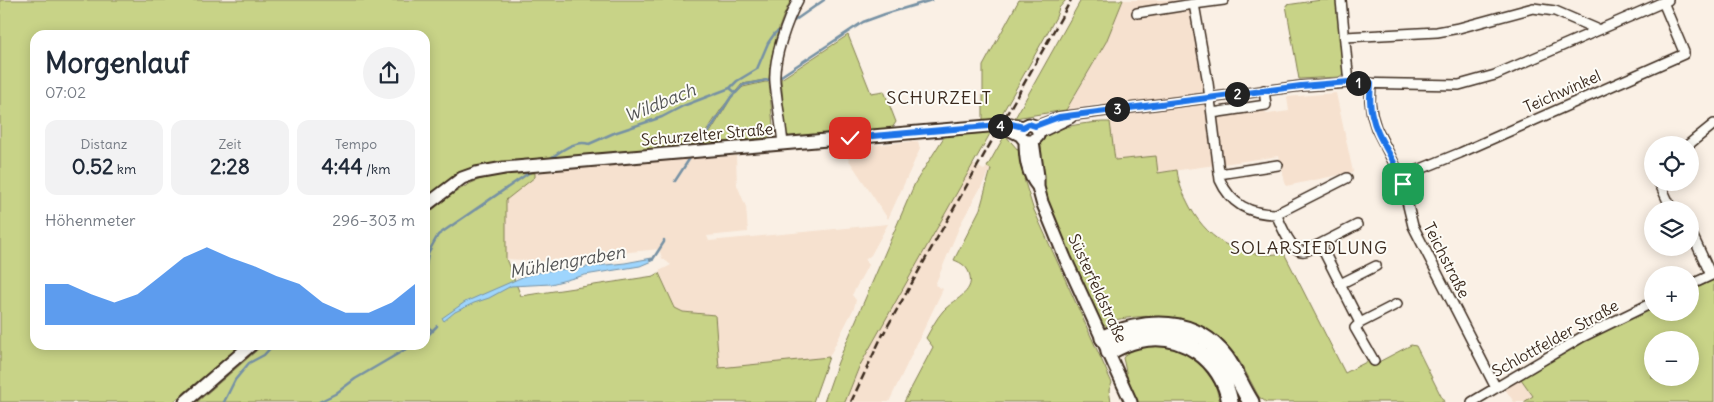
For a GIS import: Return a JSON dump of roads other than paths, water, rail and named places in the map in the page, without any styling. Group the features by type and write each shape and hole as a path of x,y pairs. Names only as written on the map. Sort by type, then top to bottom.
{"highway":[{"path":"1103,338 1143,325 1166,325 1190,331 1210,342 1226,358 1251,402"},
{"path":"1109,352 1130,342 1146,338 1166,338 1186,344 1204,355 1212,363 1224,382 1230,402"}],"street":[{"path":"783,144 775,77 785,29 789,16 798,0"},
{"path":"1137,13 1224,0"},
{"path":"1341,0 1349,82"},
{"path":"1029,134 1052,118 1264,90 1349,82 1459,85 1494,75 1666,1"},
{"name":"Teichwinkel","path":"1401,177 1460,153 1684,54 1666,1"},
{"path":"1194,4 1210,98 1219,174 1224,188 1236,203 1258,213 1276,214 1347,178"},
{"path":"1345,37 1437,32 1533,8 1555,11 1599,30"},
{"name":"Teichstraße","path":"1371,83 1370,101 1376,128 1401,177 1413,226 1496,388"},
{"path":"1212,113 1266,105 1264,90"},
{"path":"1699,136 1714,124"},
{"name":"Schurzelter Straße","path":"430,202 462,178 476,173 525,166 1002,126 1029,134"},
{"name":"Süsterfeldstraße","path":"1029,134 1038,176 1038,188 1060,245 1131,402"},
{"path":"1219,174 1278,165"},
{"path":"1276,214 1293,247 1298,251 1304,252 1357,225"},
{"path":"1320,244 1360,323"},
{"path":"1699,248 1712,274 1699,280"},
{"path":"1340,284 1376,266"},
{"path":"1374,361 1370,358 1355,328 1360,323 1397,304"},
{"name":"Schlottfelder Straße","path":"1472,402 1582,337 1644,307"},
{"path":"185,402 245,350"}],"water":[{"path":"652,258 654,260 640,266 585,275 551,284 511,286 489,298 455,312 444,321 442,318 465,302 527,275"}],"waterway":[{"name":"Mühlengraben","path":"791,23 824,0"},
{"name":"Wildbach","path":"778,78 863,22 932,0"},
{"name":"Wildbach","path":"548,160 578,143 589,144 614,133 662,117 683,106 730,88 737,81 757,69 768,43 775,33 782,29"},
{"name":"Wildbach","path":"730,88 736,93 743,85 772,79"},
{"path":"700,145 735,93"},
{"path":"675,181 690,158"},
{"name":"Wildbach","path":"430,249 438,235 533,170"},
{"name":"Mühlengraben","path":"650,260 653,259 664,240"},
{"name":"Mühlengraben","path":"430,333 437,326"},
{"name":"Wildbach","path":"224,402 235,380 249,363 264,355 268,350"},
{"name":"Mühlengraben","path":"319,402 404,350"}],"railway":[{"path":"851,402 881,338 1071,0"}],"district":[{"name":"SCHURZELT","path":"939,98"},
{"name":"SOLARSIEDLUNG","path":"1309,248"}]}
